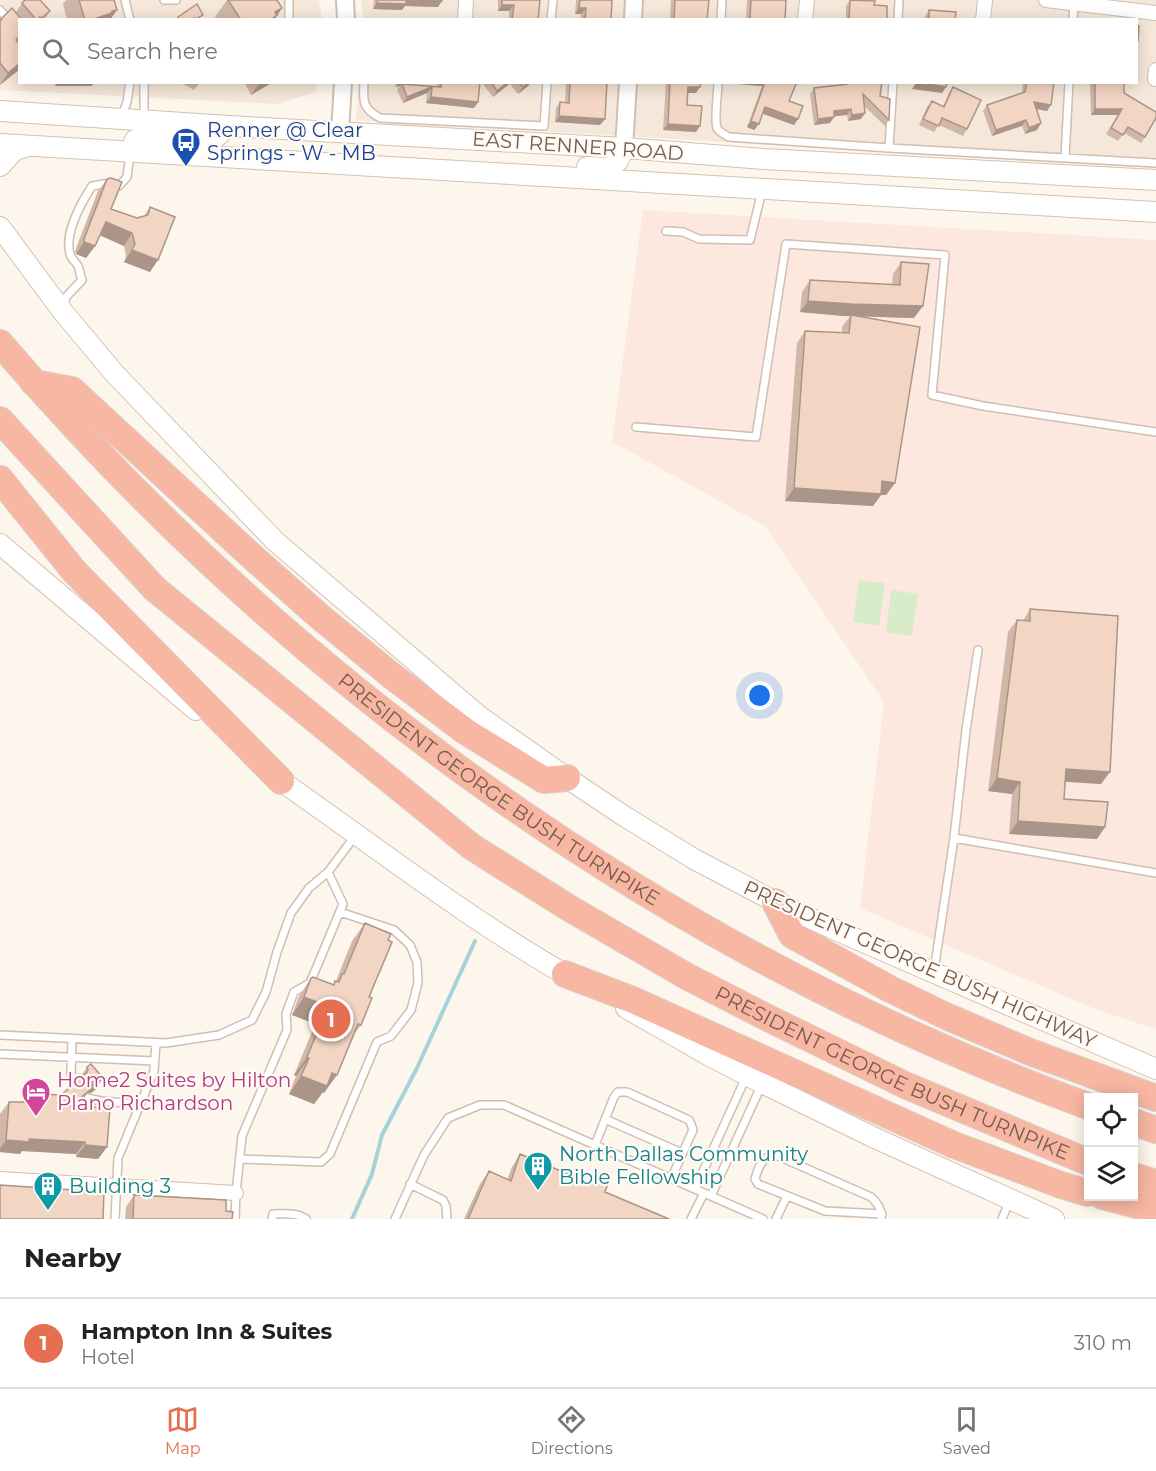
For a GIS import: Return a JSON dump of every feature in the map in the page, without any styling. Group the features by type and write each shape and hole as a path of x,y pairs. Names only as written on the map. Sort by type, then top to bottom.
{"highway":[{"name":"PRESIDENT GEORGE BUSH TURNPIKE","path":"0,343 34,383 138,493 258,608 387,715 523,814 655,898 783,970 925,1039 1010,1076 1084,1104"},
{"path":"34,383 72,390 319,616 392,676 465,731 544,780 567,778"},
{"name":"PRESIDENT GEORGE BUSH TURNPIKE","path":"0,420 155,589 472,847 569,908 688,977 768,1018 905,1085 1084,1160"},
{"path":"0,479 74,571 281,781"},
{"path":"775,902 792,935 890,989 1030,1052 1156,1098"},
{"path":"565,974 633,1000 954,1145 1084,1192"},
{"path":"1138,1123 1156,1130"},
{"path":"1138,1177 1156,1183"},
{"path":"1119,1201 1156,1210"}],"main road":[{"name":"EAST RENNER ROAD","path":"0,111 624,148 764,159 1156,180"},
{"path":"131,151 135,140 208,141 229,126"},
{"path":"339,164 340,132"},
{"name":"EAST RENNER ROAD","path":"0,144 1156,212"},
{"path":"0,166 15,150 31,146"},
{"path":"545,176 567,166 610,168 618,161 624,148"},
{"path":"624,148 647,182"},
{"path":"763,189 764,159"},
{"name":"PRESIDENT GEORGE BUSH HIGHWAY","path":"0,226 63,312 115,374 274,541 480,716 567,778 658,838 775,902 1156,1069"},
{"path":"0,544 281,781 492,930 708,1055 877,1139 1054,1219"}],"street":[{"path":"345,0 346,18"},
{"path":"465,18 466,0"},
{"path":"633,18 634,0"},
{"path":"805,18 807,0"},
{"path":"983,18 985,0"},
{"path":"1046,0 1138,6 1156,13"},
{"path":"1155,79 1156,70"},
{"path":"340,132 343,84"},
{"path":"624,148 628,84"},
{"path":"0,1179 236,1193"}],"lane":[{"path":"125,0 130,18"},
{"path":"164,0 176,0"},
{"path":"289,0 289,18"},
{"path":"551,18 553,0"},
{"path":"722,0 722,18"},
{"path":"898,18 899,0"},
{"path":"1073,18 1074,3"},
{"path":"0,9 18,30"},
{"path":"120,118 127,102 130,84"},
{"path":"144,84 144,120"},
{"path":"364,84 364,106 380,118 544,126 547,84"},
{"path":"718,84 717,128 729,137 1156,163"},
{"path":"889,148 893,84"},
{"path":"1065,157 1070,84"},
{"path":"63,312 66,297 82,280 77,265 70,256 69,243 73,224 82,202 92,186 104,184 119,186 127,177 131,151"},
{"path":"666,231 683,232 699,239 750,240 763,189"},
{"path":"636,427 756,437 786,244 945,255 932,396 1156,432"},
{"path":"934,972 978,650"},
{"path":"0,1035 166,1043 219,1035 252,1020 266,992 291,913 309,888 328,872 356,834"},
{"path":"954,838 1156,873"},
{"path":"235,1219 242,1136 287,1030 286,1014 294,992 310,983 343,904 328,872"},
{"path":"240,1159 321,1162 330,1154 377,1042 391,1036 411,1010 418,983 417,962 410,945 394,930 340,912"},
{"path":"72,1039 71,1074 74,1082"},
{"path":"115,1219 118,1158 154,1071 156,1043"},
{"path":"0,1054 154,1062"},
{"path":"694,1189 754,1078"},
{"path":"692,1219 708,1195 754,1078"},
{"path":"595,1145 614,1097 618,1092 627,1092 689,1120 693,1127 671,1179"},
{"path":"87,1098 140,1104"},
{"path":"396,1219 424,1155 448,1118 480,1105 504,1105 763,1219"},
{"path":"605,1119 682,1153"},
{"path":"778,1156 871,1197 878,1203 882,1216 825,1211 758,1184 755,1179 760,1164 768,1157 778,1156"},
{"path":"410,1184 443,1200 447,1219"},
{"path":"776,1219 787,1196"},
{"path":"1002,1219 1010,1199"},
{"path":"272,1219 273,1214 300,1214 306,1219"}],"shaded area":[{"path":"0,0 319,0 322,18 18,18 18,84 317,84 316,92 277,104 0,90"},
{"path":"361,0 1156,0 1156,168 356,120 359,84 1138,84 1138,18 363,18"},
{"path":"643,210 1156,240 1156,1029 1095,1009 860,908 884,702 765,526 612,442"}],"green space":[{"path":"859,580 885,583 879,626 853,622"},
{"path":"891,590 918,594 912,636 886,632"}],"building":[{"path":"25,0 40,0 50,11 42,18 34,18 22,3"},
{"path":"79,0 114,0 117,10 97,18 84,18"},
{"path":"228,0 277,0 282,8 275,12 277,15 273,18 240,18"},
{"path":"378,0 406,0 406,4 377,3"},
{"path":"502,0 540,0 538,18 512,18 514,5 502,5"},
{"path":"580,0 612,0 611,18 585,18 586,8 579,8"},
{"path":"675,0 709,0 707,18 674,18"},
{"path":"751,0 786,0 785,18 750,18"},
{"path":"850,0 875,1 874,5 887,6 887,18 849,18"},
{"path":"197,4 203,15 198,18 178,17"},
{"path":"12,8 20,18 18,18 18,38 16,40 18,42 18,65 8,73 0,63 0,21 2,19 0,20"},
{"path":"929,10 956,12 955,18 929,18"},
{"path":"402,84 441,87 441,84 480,84 478,102 431,97 432,87 407,97"},
{"path":"492,84 506,84 497,91"},
{"path":"570,84 607,84 605,119 559,116 560,102 569,103"},
{"path":"670,84 701,84 700,87 688,87 687,105 702,106 700,126 668,124"},
{"path":"764,84 796,84 789,101 803,106 798,119 765,107 759,124 751,121"},
{"path":"848,84 882,84 880,96 890,99 889,120 863,94 865,113 852,115 851,109 834,111 834,117 818,119 814,88"},
{"path":"928,84 947,84 946,87"},
{"path":"1027,84 1054,84 1051,105 1034,102 1041,123 1029,128 1026,120 996,130 987,105 1025,92"},
{"path":"1095,84 1124,84 1124,93 1156,112 1156,118 1145,137 1128,127 1123,135 1111,128 1122,109 1095,109"},
{"path":"953,87 981,100 967,129 942,118 939,126 923,119 932,101 944,107"},
{"path":"107,179 122,182 111,209 137,218 148,215 150,207 175,217 158,260 132,250 135,244 132,233 106,222 95,246 84,242"},
{"path":"901,262 929,264 923,306 808,301 810,280 900,285"},
{"path":"851,315 920,327 895,483 882,481 881,494 794,488 805,331 849,333"},
{"path":"1030,609 1118,616 1110,772 1066,769 1064,799 1108,802 1105,827 1018,821 1020,782 997,778 1017,620 1030,621"},
{"path":"365,923 391,934 388,940 392,942 369,997 372,998 361,1025 358,1024 337,1075 332,1073 327,1086 301,1076 327,1009 324,1008 325,1005 304,997 313,977 334,985 335,981 339,982"},
{"name":"Home2 Suites by Hilton Plano Richardson","path":"91,1064 103,1078 92,1082 91,1089 71,1106 110,1108 107,1147 85,1145 85,1142 6,1140 9,1102 39,1102 40,1094 61,1095 76,1082 74,1079 79,1074 86,1074 87,1067"},
{"name":"North Dallas Community Bible Fellowship","path":"520,1154 592,1184 596,1174 610,1178 605,1192 669,1219 468,1219 489,1171 511,1181"},
{"path":"0,1185 104,1192 103,1219 0,1219"},
{"path":"134,1195 226,1200 226,1211 233,1212 232,1219 133,1219"}],"waterway":[{"path":"352,1219 372,1174 382,1135 417,1068 475,941"}],"place":[{"name":"Renner @ Clear Springs - W - MB","path":"186,168"},
{"name":"Hampton Inn & Suites","path":"331,1019"},
{"name":"Home2 Suites by Hilton Plano Richardson","path":"36,1118"},
{"name":"North Dallas Community Bible Fellowship","path":"538,1192"},
{"name":"Building 3","path":"48,1212"}]}
